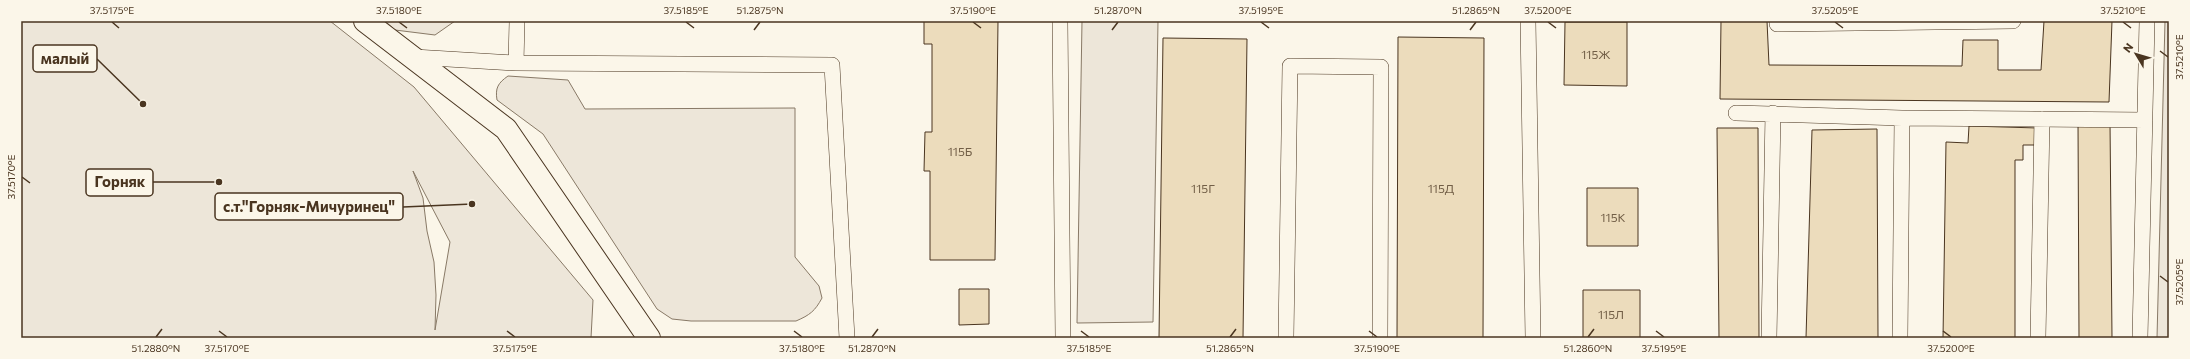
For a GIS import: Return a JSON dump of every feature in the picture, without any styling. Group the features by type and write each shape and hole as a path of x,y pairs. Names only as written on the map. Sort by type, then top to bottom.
{"street":[{"path":"365,21 414,57 506,129 649,338"}],"lane":[{"path":"516,63 517,21"},
{"path":"1060,21 1063,338"},
{"path":"1528,21 1533,338"},
{"path":"1777,21 1777,24 1785,24 2013,21"},
{"path":"2140,338 2147,21"},
{"path":"414,57 516,63 832,65 847,338"},
{"path":"1286,338 1290,66 1298,66 1381,67 1380,338"},
{"path":"1736,112 1902,118 2145,120"},
{"path":"1769,338 1773,113"},
{"path":"1900,338 1902,118"},
{"path":"2038,338 2042,119"}],"shaded area":[{"path":"21,21 330,21 414,87 593,300 591,338 21,338","holes":["413,171 450,242 435,330 436,295 434,262 427,231 423,198"]},
{"path":"385,21 455,21 435,35 395,30"},
{"path":"1082,21 1158,21 1153,322 1077,323"},
{"path":"2165,21 2169,21 2169,338 2157,338"},
{"path":"508,76 568,80 585,109 795,108 795,257 819,286 822,298 817,306 809,315 796,321 691,321 672,319 657,309 543,134 497,100 496,92 498,86"}],"building":[{"path":"924,21 998,21 995,260 930,260 930,171 924,171 925,132 932,132 932,44 924,44"},
{"path":"1721,21 1767,21 1769,65 1962,66 1963,40 1998,40 1998,70 2041,70 2044,21 2112,21 2109,102 1720,99"},
{"path":"1565,22 1627,22 1627,86 1564,85"},
{"path":"1398,37 1484,38 1483,338 1397,338"},
{"path":"1163,38 1247,39 1243,338 1159,338"},
{"path":"2078,122 2110,122 2112,338 2079,338"},
{"path":"1969,126 2038,128 2037,145 2023,145 2023,160 2015,160 2015,338 1943,338 1946,142 1968,143"},
{"path":"1717,128 1758,128 1759,338 1719,338"},
{"path":"1877,129 1878,338 1806,338 1812,130"},
{"path":"1587,188 1638,188 1638,246 1587,246"},
{"path":"959,289 989,289 989,324 959,325"},
{"path":"1583,290 1640,290 1640,338 1583,338"}],"place":[{"name":"малый","path":"143,104"},
{"name":"Горняк","path":"219,182"},
{"name":"с.т.\"Горняк-Мичуринец\"","path":"472,204"}]}
